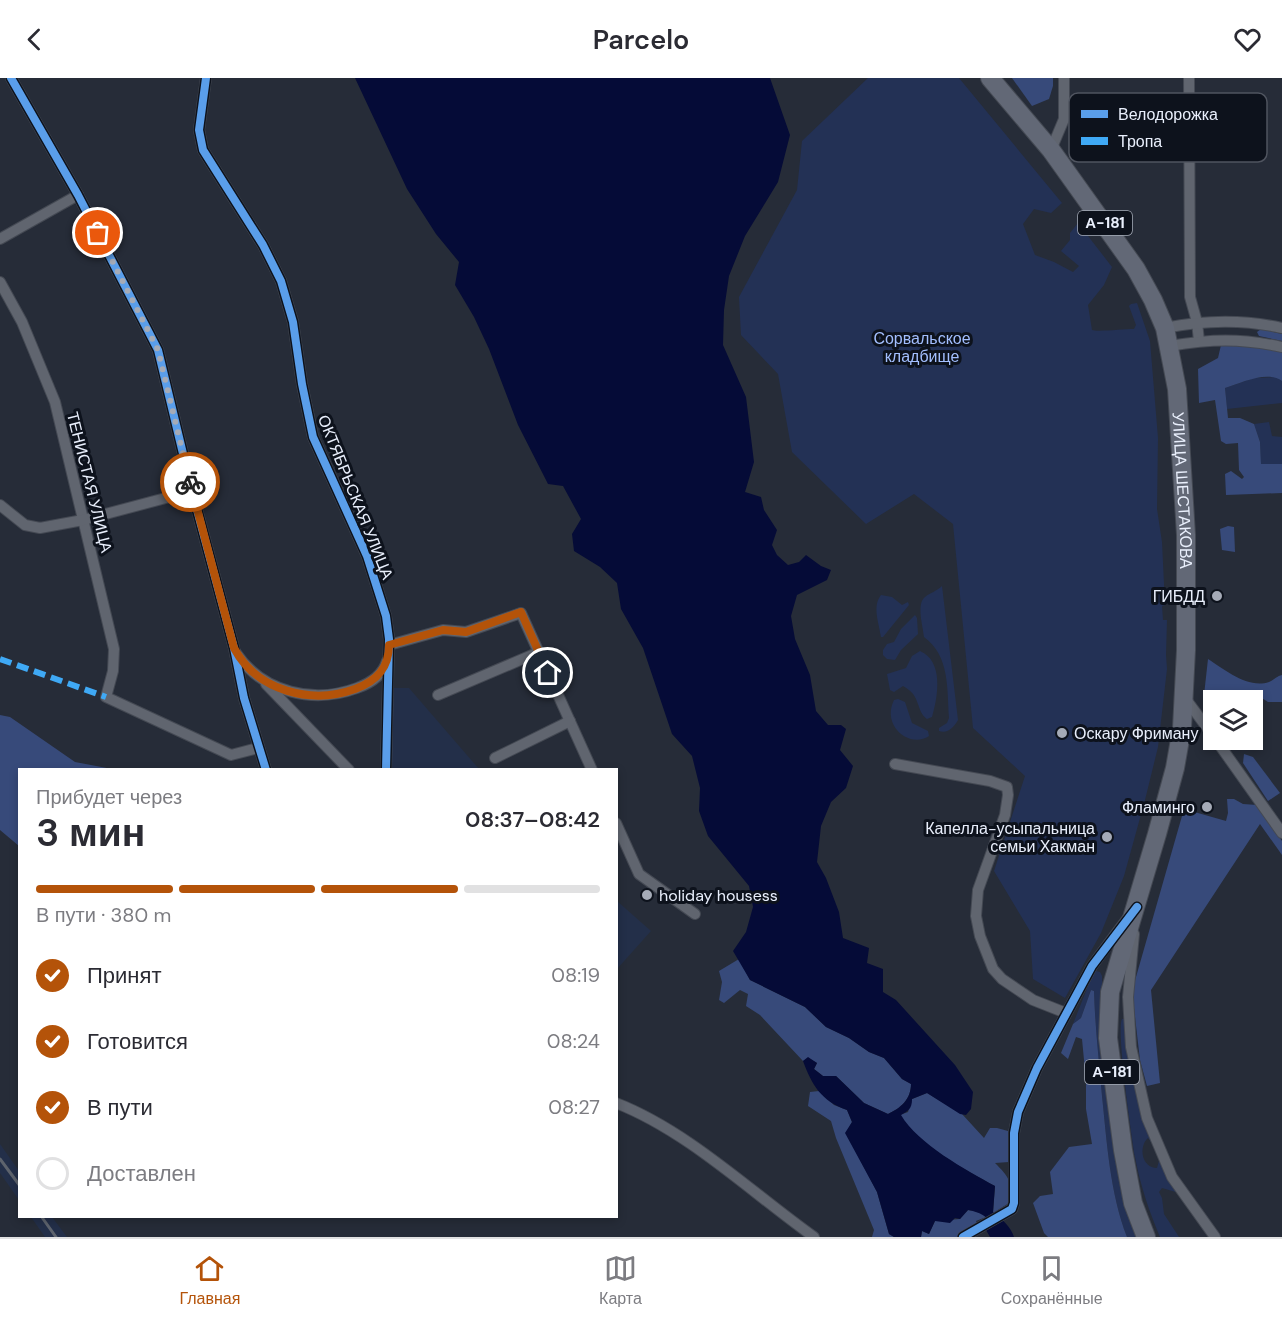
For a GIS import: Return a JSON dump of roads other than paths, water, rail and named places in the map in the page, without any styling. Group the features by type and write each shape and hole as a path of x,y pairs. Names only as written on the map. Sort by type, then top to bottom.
{"main road":[{"name":"А-181","path":"990,78 1051,150"},
{"name":"УЛИЦА ШЕСТАКОВА","path":"1051,150 1136,269 1153,300 1167,337 1177,389 1186,535 1185,698 1174,768 1137,907"},
{"name":"А-181","path":"1137,907 1110,992 1108,1038 1133,1203 1146,1237"}],"street":[{"path":"11,78 78,195 158,350 192,491 234,648 244,698 265,768"},
{"name":"ОКТЯБРЬСКАЯ УЛИЦА","path":"206,78 199,130 203,150 263,245 281,281 294,322 302,384 313,437 371,566 387,616 389,645 386,768"},
{"path":"1051,150 1064,119 1064,78"},
{"path":"1190,162 1190,297 1197,322 1199,341"},
{"path":"0,239 78,195"},
{"name":"ТЕНИСТАЯ УЛИЦА","path":"0,282 22,322 55,402 114,649 113,671 106,698 231,755 258,747"},
{"path":"1167,337 1197,322 1259,323 1282,328"},
{"path":"1167,337 1199,341 1251,340 1282,347"},
{"path":"0,505 25,525 40,528 84,520 192,491"},
{"path":"389,645 443,630 466,632 521,612 591,768"},
{"path":"234,648 242,660 347,768"},
{"path":"438,695 539,652"},
{"path":"258,676 289,692 309,696 329,696 351,691 370,682 383,671 388,660"},
{"path":"1185,698 1203,722"},
{"path":"495,758 570,721"},
{"path":"1223,750 1282,834"},
{"path":"895,764 990,781 1006,787 1008,795 1005,815 978,890 976,916 980,936 993,969 1002,979 1033,1000 1066,1013"},
{"path":"618,827 639,874 695,914"},
{"path":"963,1237 1007,1214 1012,1209 1014,1203 1014,1133 1017,1112 1037,1068 1092,966 1137,907"},
{"name":"УЛИЦА ШЕСТАКОВА","path":"1137,907 1128,997 1131,1047 1139,1089 1147,1118 1172,1177 1215,1237"},
{"path":"618,1104 639,1112 669,1130 769,1201 808,1235"}],"railway":[{"path":"0,1159 18,1183"},
{"path":"42,1218 56,1237"}],"place":[{"name":"ГИБДД","path":"1217,596"},
{"name":"Оскару Фриману","path":"1062,733"},
{"name":"Фламинго","path":"1207,807"},
{"name":"Капелла-усыпальница семьи Хакман","path":"1107,837"},
{"name":"holiday housess","path":"647,895"}],"park label":[{"name":"Сорвальское кладбище","path":"922,347"}]}
